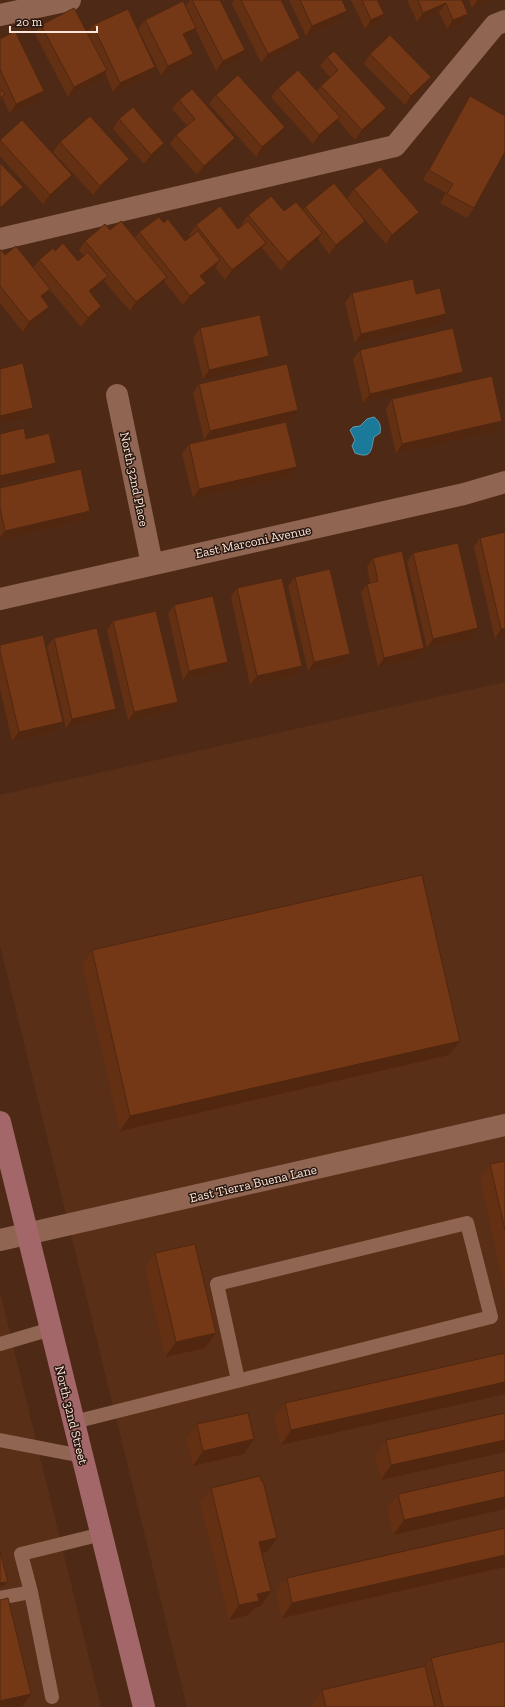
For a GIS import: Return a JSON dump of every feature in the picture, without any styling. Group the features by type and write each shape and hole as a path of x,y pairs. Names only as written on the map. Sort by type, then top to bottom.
{"main road":[{"name":"North 32nd Street","path":"0,1122 102,1534 142,1706"}],"street":[{"path":"0,16 70,0"},
{"path":"0,238 395,146 494,25 505,21"},
{"name":"North 32nd Place","path":"117,395 152,564"},
{"name":"East Marconi Avenue","path":"0,599 464,494 505,482"},
{"name":"East Tierra Buena Lane","path":"0,1240 505,1125"}],"lane":[{"path":"74,1422 491,1317 467,1223 218,1284 238,1380"},
{"path":"0,1344 51,1329"},
{"path":"0,1440 82,1456"},
{"path":"52,1697 21,1554 102,1534"},
{"path":"0,1598 30,1592"}],"shaded area":[{"path":"505,682 505,1707 187,1707 0,945 0,795"},
{"path":"0,1292 101,1707 0,1707"}],"water":[{"path":"374,417 380,424 380,433 374,437 370,452 365,455 355,453 352,446 355,440 350,430 353,427 360,426 367,419"}],"building":[{"path":"192,0 220,0 245,50 223,61"},
{"path":"241,0 281,0 300,38 268,54"},
{"path":"300,0 342,0 347,11 312,26"},
{"path":"362,0 377,0 384,14 371,20"},
{"path":"418,0 462,0 468,14 453,20 446,3 423,13"},
{"path":"183,1 196,28 183,34 193,54 168,66 145,20"},
{"path":"74,8 107,70 74,87 41,25"},
{"path":"128,9 155,67 120,83 93,25"},
{"path":"15,31 44,91 16,104 0,69 0,39"},
{"path":"390,35 431,77 411,96 370,54"},
{"path":"334,51 386,108 362,130 321,86 338,70 327,57"},
{"path":"298,70 340,117 319,135 278,88"},
{"path":"238,75 285,127 262,147 216,95"},
{"path":"0,89 5,94 0,98"},
{"path":"192,89 235,138 204,166 176,135 195,119 179,100"},
{"path":"470,96 505,116 505,152 474,208 447,194 453,184 429,170"},
{"path":"133,107 164,143 151,155 119,119"},
{"path":"90,116 129,159 100,186 60,142"},
{"path":"22,120 72,175 50,195 0,140"},
{"path":"0,163 23,187 0,208"},
{"path":"380,167 419,212 392,235 354,189"},
{"path":"334,183 365,221 336,245 305,207"},
{"path":"271,196 284,211 296,202 322,233 288,262 248,215"},
{"path":"220,206 238,229 248,221 266,243 232,270 196,225"},
{"path":"159,217 164,223 168,219 185,241 198,231 220,260 200,276 206,283 190,296 139,232"},
{"path":"121,221 167,277 136,302 85,241 105,224 110,230"},
{"path":"63,243 78,261 88,252 108,276 89,291 101,306 88,318 39,260 53,248 55,251"},
{"path":"16,246 50,289 41,296 49,307 29,322 0,286 0,250 5,255"},
{"path":"413,279 416,294 440,288 446,314 361,334 352,293"},
{"path":"260,315 269,356 209,370 200,328"},
{"path":"453,328 463,372 370,394 360,350"},
{"path":"23,363 33,408 0,416 0,369"},
{"path":"287,364 298,410 210,431 199,384"},
{"path":"492,376 502,421 402,444 392,399"},
{"path":"286,422 297,467 199,489 189,444"},
{"path":"24,428 26,439 49,433 56,463 0,476 0,434"},
{"path":"81,469 90,511 5,531 0,508 0,488"},
{"path":"505,532 505,629 501,629 480,538"},
{"path":"458,543 478,628 433,639 413,553"},
{"path":"402,551 424,648 384,658 367,584 378,581 373,558"},
{"path":"330,569 350,654 314,662 295,577"},
{"path":"282,578 302,666 257,676 237,588"},
{"path":"213,596 228,662 189,671 174,605"},
{"path":"156,611 178,702 134,712 113,621"},
{"path":"97,628 116,709 72,719 54,638"},
{"path":"43,635 63,722 19,732 0,651 0,645"},
{"path":"422,875 460,1041 130,1116 92,950"},
{"path":"505,1161 505,1230 490,1164"},
{"path":"195,1244 216,1333 176,1342 155,1253"},
{"path":"505,1353 505,1382 291,1430 285,1403"},
{"path":"248,1413 254,1439 203,1451 197,1424"},
{"path":"505,1413 505,1440 391,1465 386,1440"},
{"path":"505,1470 505,1497 404,1520 398,1494"},
{"path":"260,1476 261,1481 263,1481 277,1538 259,1542 271,1591 257,1594 259,1601 239,1605 211,1488"},
{"path":"505,1528 505,1555 292,1603 287,1578"},
{"path":"0,1551 8,1582 0,1583"},
{"path":"8,1598 31,1694 0,1701 0,1600"},
{"path":"505,1641 505,1707 443,1707 431,1658"},
{"path":"425,1666 435,1707 326,1707 322,1690"}]}
